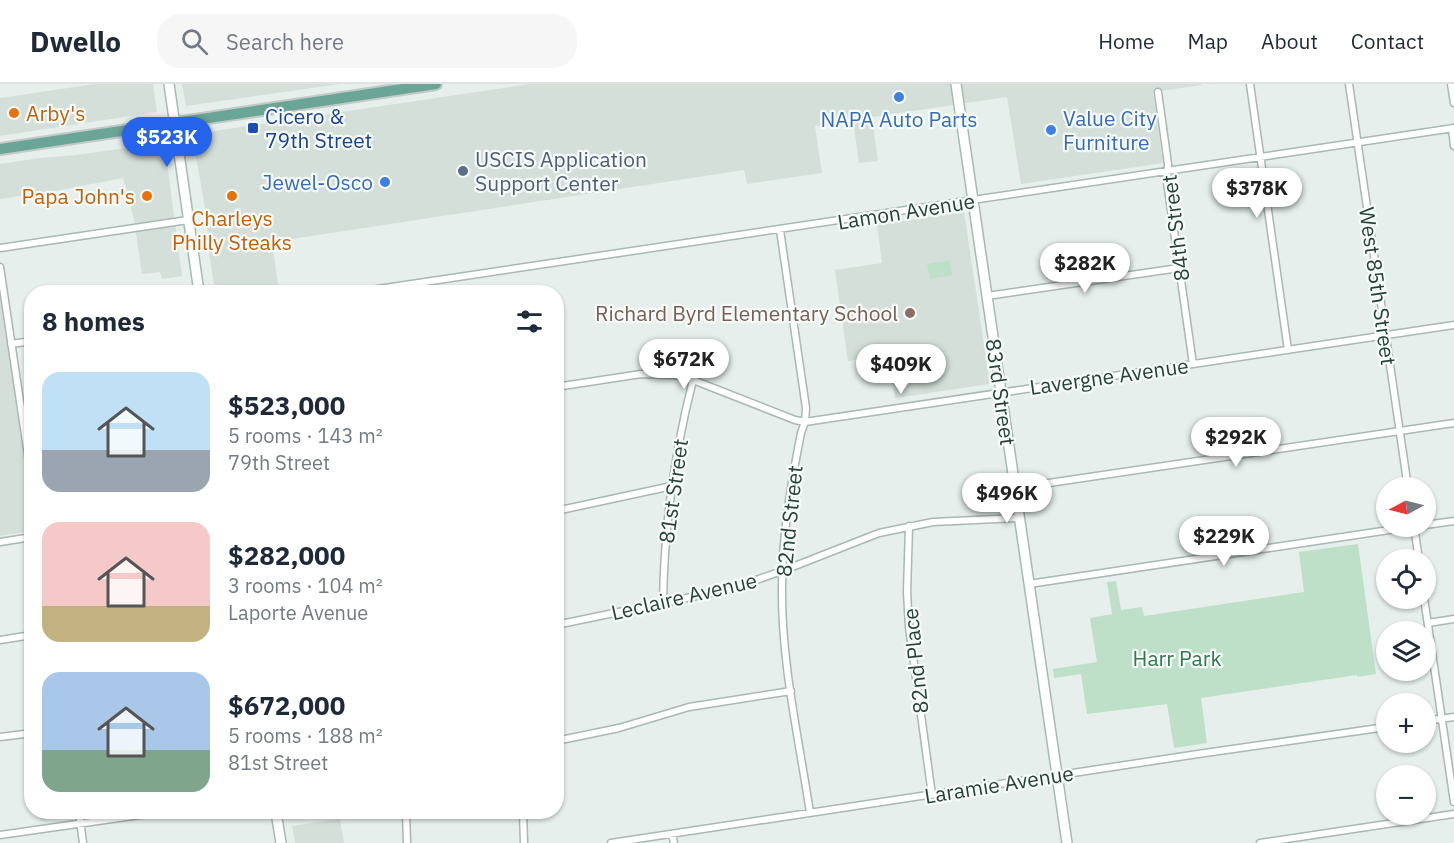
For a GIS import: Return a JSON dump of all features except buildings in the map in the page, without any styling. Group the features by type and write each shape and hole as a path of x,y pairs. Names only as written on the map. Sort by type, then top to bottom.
{"main road":[{"path":"0,149 436,84"}],"street":[{"path":"169,84 198,285"},
{"name":"83rd Street","path":"956,84 1067,843"},
{"path":"1250,84 1288,350"},
{"name":"West 85th Street","path":"1349,84 1406,477"},
{"path":"1451,84 1454,103"},
{"name":"84th Street","path":"1158,92 1168,164 1167,182 1193,364"},
{"path":"1453,128 1454,146"},
{"name":"Lamon Avenue","path":"406,285 1453,128"},
{"path":"0,248 188,220"},
{"name":"82nd Street","path":"780,230 806,408 789,502 782,571 783,622 810,813"},
{"path":"0,267 24,417"},
{"path":"987,296 1179,268"},
{"name":"Lavergne Avenue","path":"564,386 641,374 675,375 805,422 1454,325"},
{"path":"11,344 24,342"},
{"name":"81st Street","path":"663,604 664,558 672,486 682,422 693,380"},
{"path":"1015,488 1454,423"},
{"path":"564,509 672,486"},
{"name":"Leclaire Avenue","path":"564,624 730,589 879,533 933,522 1019,518"},
{"path":"1436,523 1454,521"},
{"name":"82nd Place","path":"909,526 907,592 909,627 932,795"},
{"path":"1029,584 1376,533"},
{"path":"0,542 24,538"},
{"path":"1436,622 1454,619"},
{"path":"0,640 24,636"},
{"path":"1436,681 1454,802"},
{"path":"564,739 619,728 689,707 791,691"},
{"path":"1436,720 1454,717"},
{"name":"Laramie Avenue","path":"611,843 1376,728"},
{"path":"0,737 24,734"},
{"path":"1260,843 1454,814"},
{"path":"80,819 83,843"},
{"path":"0,835 109,819"},
{"path":"277,819 281,843"},
{"path":"406,819 407,843"},
{"path":"523,819 524,843"},
{"path":"672,834 674,843"}],"shaded area":[{"path":"95,84 153,84 157,112 0,136 0,98"},
{"path":"182,84 340,84 186,106"},
{"path":"530,84 1202,84 1153,92 1163,163 1021,184 1007,97 872,117 878,161 859,163 853,120 815,126 822,173 747,184 744,170 272,242 278,285 214,285 208,246 207,219 195,143 198,137 214,131"},
{"path":"155,144 165,150 182,276 162,279 160,272 142,274 134,219 123,178 0,199 0,164"},
{"name":"Richard Byrd Elementary School","path":"964,212 990,384 895,398 889,355 848,361 835,270 882,263 877,225"},
{"path":"0,288 24,442 24,532 0,536"},
{"path":"340,819 344,843 295,843 292,826"}],"green space":[{"path":"950,260 952,275 930,279 927,264"},
{"name":"Harr Park","path":"1358,544 1376,674 1201,698 1207,743 1174,748 1167,704 1087,714 1081,674 1054,678 1053,669 1097,662 1090,618 1112,614 1107,582 1116,581 1121,610 1142,607 1144,616 1304,592 1299,552"}],"place":[{"name":"NAPA Auto Parts","path":"899,97"},
{"name":"Arby's","path":"14,113"},
{"name":"Cicero & 79th Street","path":"253,128"},
{"name":"Value City Furniture","path":"1051,130"},
{"name":"USCIS Application Support Center","path":"463,171"},
{"name":"Jewel-Osco","path":"385,182"},
{"name":"Papa John's","path":"147,196"},
{"name":"Charleys Philly Steaks","path":"232,196"},
{"name":"Richard Byrd Elementary School","path":"910,313"}]}
